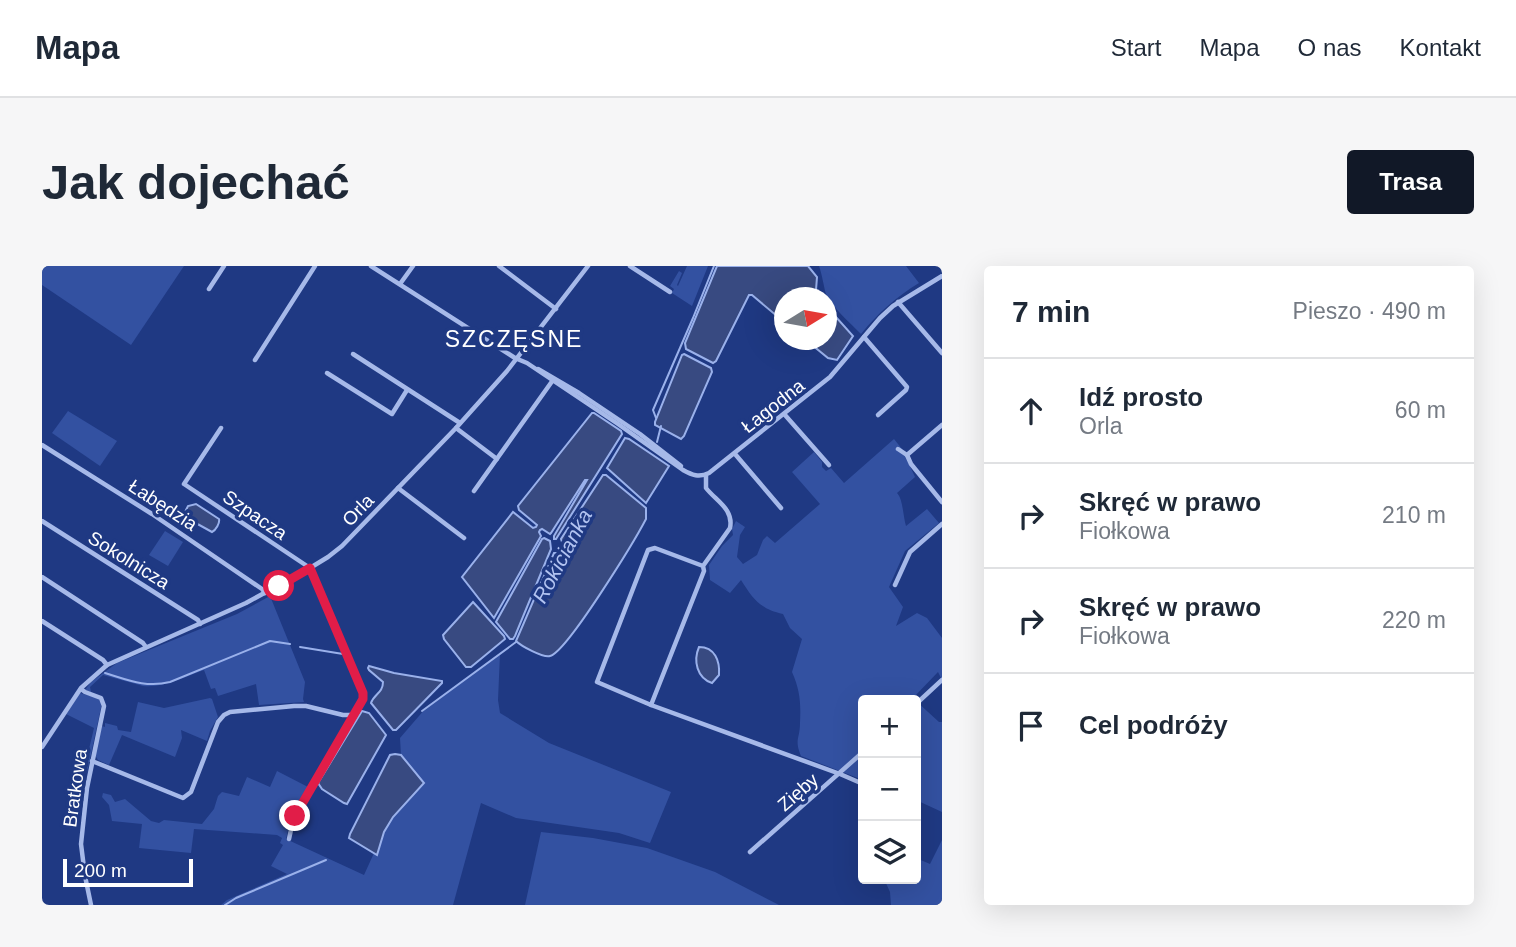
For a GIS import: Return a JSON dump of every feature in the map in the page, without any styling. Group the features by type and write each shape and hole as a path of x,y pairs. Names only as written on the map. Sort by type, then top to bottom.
{"street":[{"path":"209,289 224,266"},
{"path":"254,360 316,266"},
{"path":"371,266 553,380 687,472 692,475 706,475 706,488 730,514 732,523 703,566 704,571 651,705"},
{"path":"400,284 413,266"},
{"path":"499,266 556,309"},
{"name":"Orla","path":"42,747 81,689 107,665 235,609 310,568 342,546 456,428 517,359 589,266"},
{"path":"630,266 670,292"},
{"name":"Łagodna","path":"706,475 830,377 888,310 942,276"},
{"path":"898,302 941,351"},
{"path":"864,337 907,387 878,415"},
{"path":"354,354 460,423"},
{"path":"327,373 392,414 407,390"},
{"path":"474,491 553,380"},
{"path":"785,415 829,465"},
{"path":"907,455 942,425"},
{"name":"Szpacza","path":"221,428 184,484 310,568"},
{"path":"456,428 497,459"},
{"name":"Łabędzia","path":"42,445 163,522 265,593"},
{"path":"898,449 907,455 911,464 942,502"},
{"path":"735,454 780,508"},
{"path":"398,488 464,538"},
{"name":"Sokolnicza","path":"42,521 198,620 200,624"},
{"path":"895,585 910,552 942,524"},
{"path":"703,566 655,548 648,550 597,682 858,783"},
{"path":"289,839 295,816 363,699 363,693 310,568"},
{"path":"42,577 146,647"},
{"path":"42,621 107,665"},
{"path":"921,699 942,680"},
{"name":"Bratkowa","path":"81,689 101,698 104,706 87,788 81,844 91,905"},
{"path":"92,761 183,798 191,792 218,722 226,714 299,705 353,715"},
{"name":"Zięby","path":"750,852 858,757"}],"shaded area":[{"path":"42,266 184,266 131,345 42,285"},
{"path":"687,266 708,266 692,306 672,293 674,289 670,286 679,271 682,273 678,286"},
{"path":"819,266 906,266 919,283 888,306 861,334 837,309 837,287 824,287"},
{"path":"68,411 117,441 100,466 52,433"},
{"path":"894,439 902,449 915,477 897,493 902,503 906,526 927,509 939,523 905,551 889,587 903,607 896,626 917,613 927,618 942,638 942,680 938,672 916,695 858,695 858,778 801,756 798,742 799,697 792,672 802,639 790,628 783,614 758,602 741,580 730,593 710,580 709,565 733,535 732,529 736,521 745,527 740,535 737,557 743,564 757,555 767,536 775,543 820,504 792,472 814,452 822,462 822,467 826,471 831,468 844,483"},
{"path":"165,531 183,542 168,566 149,555"},
{"path":"270,596 305,682 304,702 259,705 256,684 218,696 215,688 211,689 204,670 151,686 103,675 90,687 91,692 85,690 91,682 117,663 237,614"},
{"path":"500,654 500,713 549,743 671,792 650,843 619,833 516,818 481,803 453,905 221,905 287,874 271,866 283,845 280,843 282,838 277,835 194,829 191,853 139,848 142,824 112,821 109,805 102,797 103,793 111,795 115,802 125,799 151,821 202,824 214,809 222,792 239,796 247,777 270,787 277,771 308,787 292,813 286,839 364,875 374,853 377,854 384,832 393,817 424,783 401,755 400,738 425,709"},
{"path":"80,693 98,698 102,703 87,773 84,773 85,766 94,728 66,714"},
{"path":"210,698 218,717 207,741 181,730 182,738 175,757 122,735 109,765 98,760 95,755 105,723 117,726 118,730 131,732 138,702 164,708"},
{"path":"921,706 942,722 942,812 921,802"},
{"path":"541,832 647,848 715,872 779,905 525,905"},
{"path":"942,840 942,905 891,905 886,884 921,884 921,860 930,864"}],"water":[{"path":"717,266 808,266 817,277 816,287 774,287 774,314 749,295 713,363 686,349 685,343"},
{"path":"837,318 853,336 837,360 828,358 818,350 837,350"},
{"path":"684,354 711,368 712,372 681,439 655,425 655,422"},
{"path":"592,413 622,434 556,539 554,536 587,480 551,533 540,530 541,536 494,618 462,577 513,512 533,528 536,527 518,506"},
{"path":"625,438 669,466 646,503 607,468"},
{"path":"603,475 646,508 646,519 571,636 550,656 542,655 516,641 554,553 565,551 561,539"},
{"path":"196,504 219,519 212,532 183,516 188,506"},
{"path":"544,538 550,541 551,549 515,636 510,639 496,622"},
{"path":"473,602 505,639 471,667 466,667 443,635"},
{"path":"699,647 713,652 719,665 719,675 712,683 703,677 698,668 696,658"},
{"path":"369,666 442,683 393,730 371,703 382,689 383,682 369,670"},
{"path":"362,711 369,713 386,735 347,804 322,789 318,783"},
{"path":"390,755 401,755 424,783 393,817 384,832 377,855 349,838"}],"waterway":[{"name":"Rokicianka","path":"656,418 653,410 714,266"},
{"name":"Rokicianka","path":"657,442 661,426"},
{"path":"105,673 137,682 161,684 270,641 290,644"},
{"name":"Rokicianka","path":"422,711 516,642"},
{"path":"300,647 343,654"},
{"name":"Rokicianka","path":"225,905 326,860"}],"district":[{"name":"SZCZĘSNE","path":"514,339"}],"route":[{"path":"279,586 310,568 363,693 363,699 295,816"}]}
